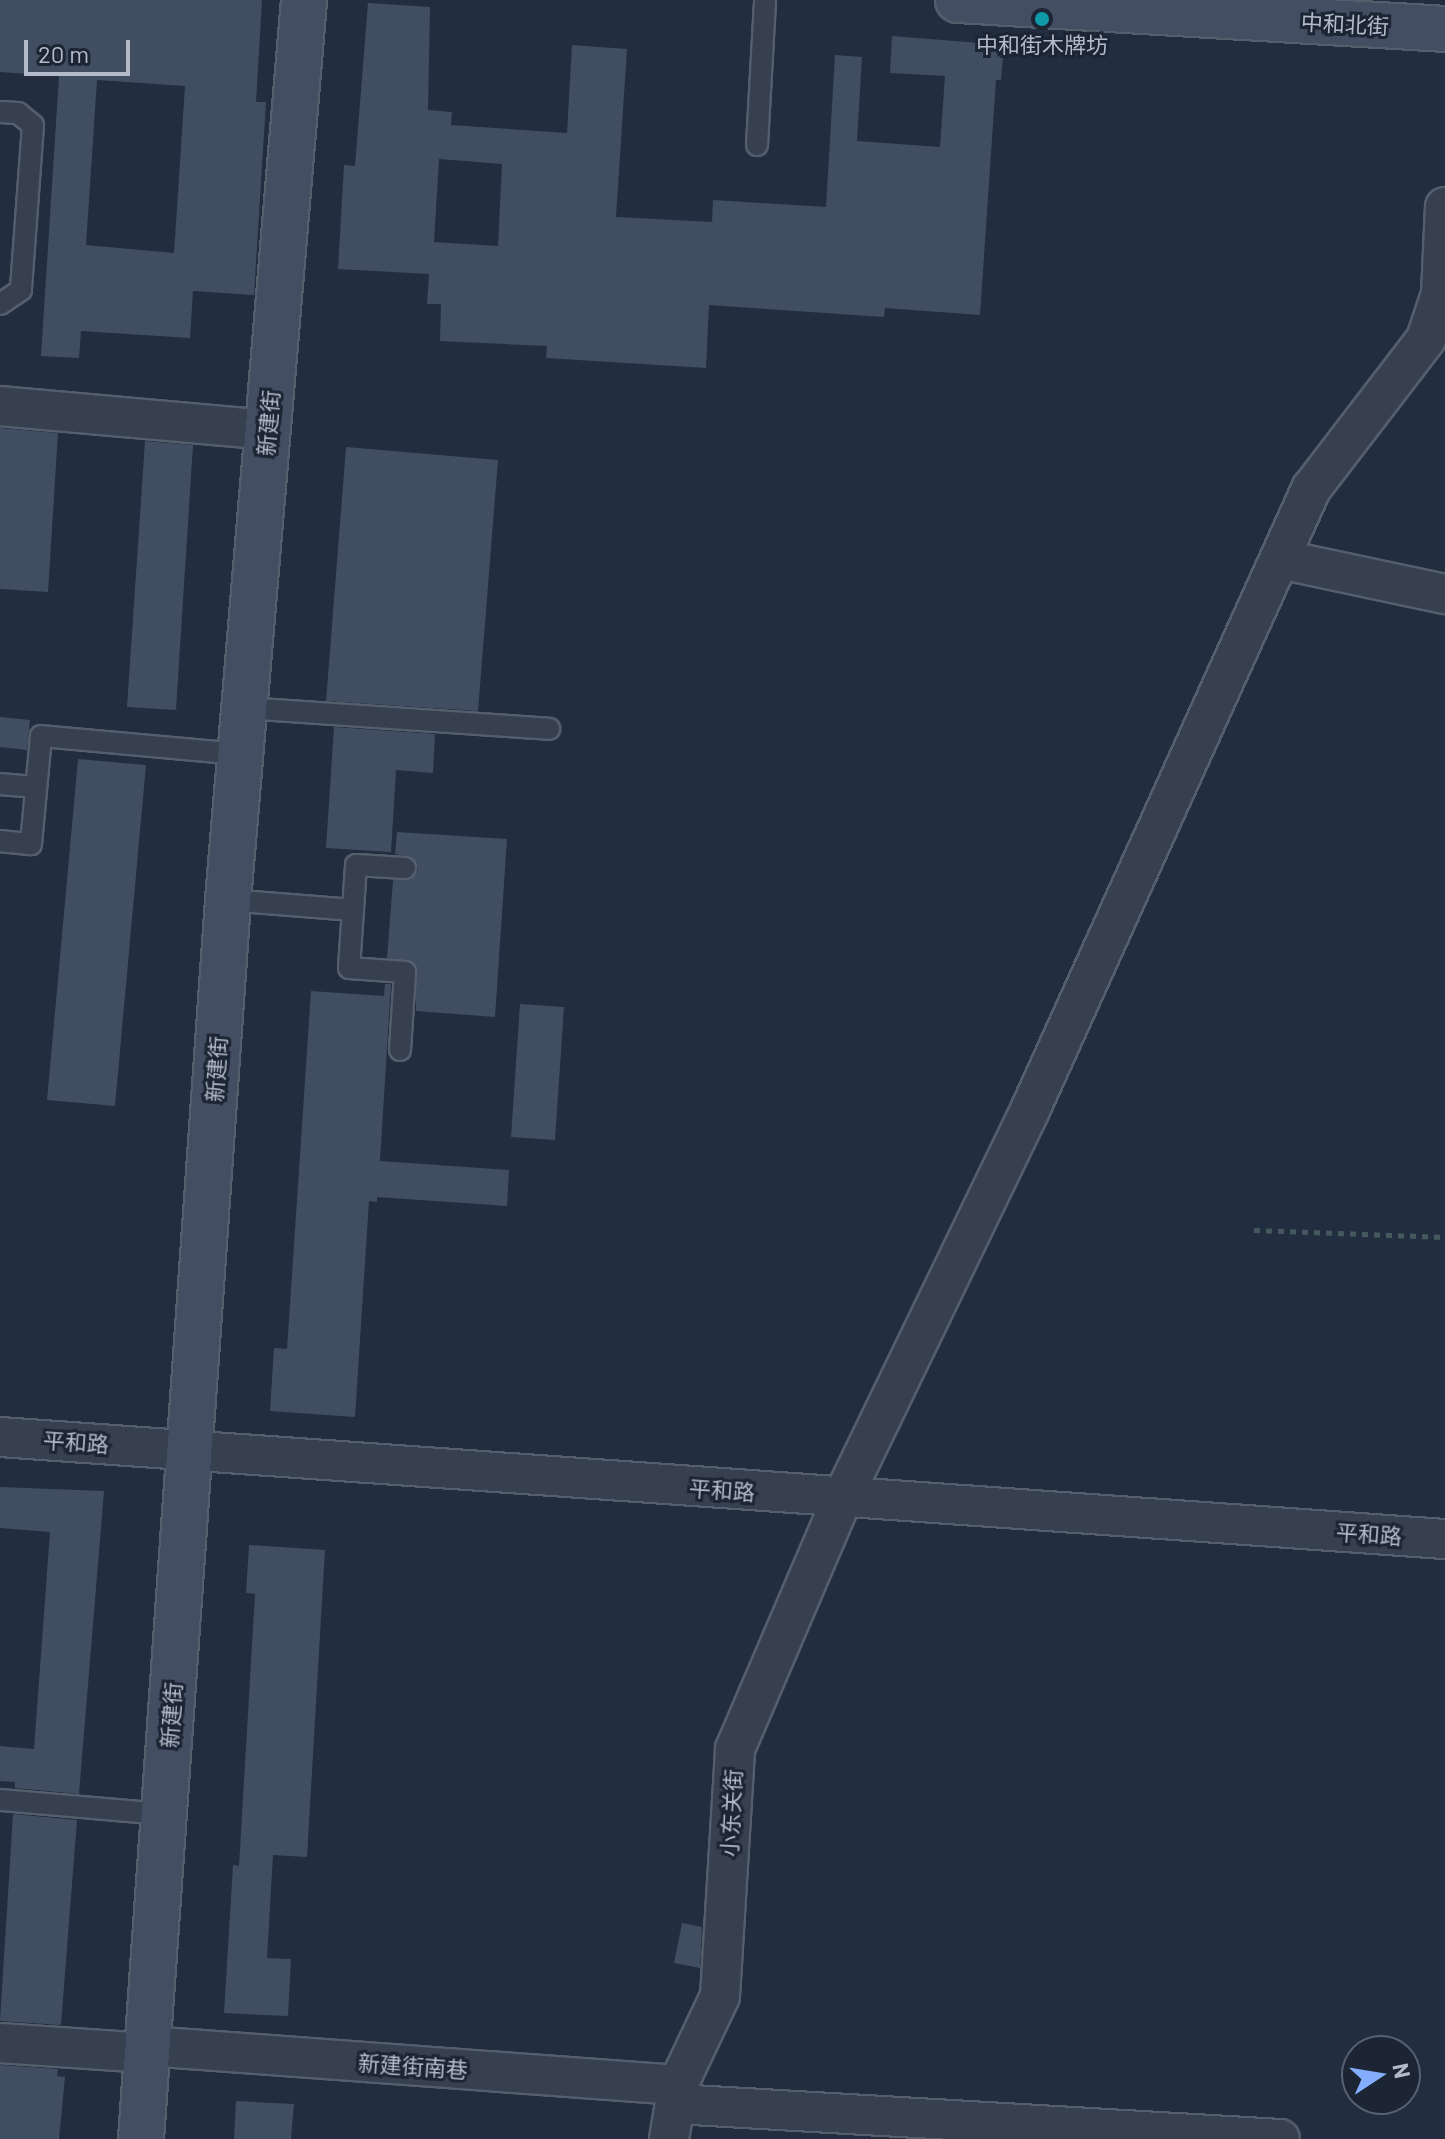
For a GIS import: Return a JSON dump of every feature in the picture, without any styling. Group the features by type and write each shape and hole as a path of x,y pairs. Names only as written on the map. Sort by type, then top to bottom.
{"street":[{"name":"新建街","path":"141,2139 228,900 304,0"},
{"name":"中和北街","path":"958,0 1445,29"},
{"name":"小东关街","path":"674,2110 720,1996 735,1749 842,1499 1030,1110 1311,489 1426,339 1441,294 1445,207"},
{"path":"0,406 268,430"},
{"path":"1280,559 1445,594"},
{"name":"平和路","path":"0,1437 842,1499 1445,1539"},
{"name":"新建街南巷","path":"0,2043 148,2050 674,2110 1280,2139"}],"lane":[{"path":"757,145 765,0"},
{"path":"0,112 18,113 33,125 21,290 0,304"},
{"path":"244,708 549,729"},
{"path":"0,841 31,844 41,736 240,754"},
{"path":"0,784 36,787"},
{"path":"400,1050 405,972 349,968 356,865 405,868"},
{"path":"228,900 353,910"},
{"path":"0,1800 164,1814"}],"path":[{"path":"1254,1230 1445,1237"}],"building":[{"path":"0,0 262,0 256,102 266,102 254,295 193,291 190,338 81,331 79,358 41,356 59,76 0,72","holes":["97,80 185,86 174,253 86,245"]},
{"path":"368,3 430,7 428,110 452,112 451,125 567,133 572,45 627,49 616,217 712,222 713,200 826,207 835,55 862,57 857,141 940,147 945,76 890,73 892,36 1004,45 1001,80 996,80 980,315 885,308 884,317 709,305 706,368 546,358 547,346 440,341 441,304 427,304 429,274 338,269 344,165 355,166","holes":["439,159 502,164 498,246 434,242"]},
{"path":"0,428 58,433 48,592 0,589"},
{"path":"145,441 193,445 176,710 127,707"},
{"path":"346,447 498,460 478,711 326,701"},
{"path":"0,717 30,720 27,750 0,747"},
{"path":"334,727 435,734 433,773 396,770 391,852 326,848"},
{"path":"78,759 146,765 115,1106 47,1100"},
{"path":"397,832 507,839 495,1017 416,1011 416,966 387,958 393,880 410,880 418,870 411,857 395,854"},
{"path":"385,984 391,984 380,1161 509,1170 507,1206 377,1197 377,1202 369,1201 355,1417 270,1411 274,1348 287,1349 311,991 384,996"},
{"path":"520,1004 564,1007 555,1140 511,1137"},
{"path":"0,1487 104,1491 79,1794 15,1788 15,1782 0,1781 0,1746 34,1749 50,1532 0,1528"},
{"path":"249,1545 325,1550 307,1857 273,1855 267,1958 291,1959 288,2016 224,2013 233,1865 239,1866 255,1594 246,1593"},
{"path":"13,1814 77,1820 61,2025 0,2021"},
{"path":"682,1923 702,1927 700,1968 674,1963"},
{"path":"0,2065 58,2069 57,2076 65,2077 59,2139 0,2139"},
{"path":"236,2101 294,2104 291,2139 234,2139"}],"place":[{"name":"中和街木牌坊","path":"1042,19"}]}
